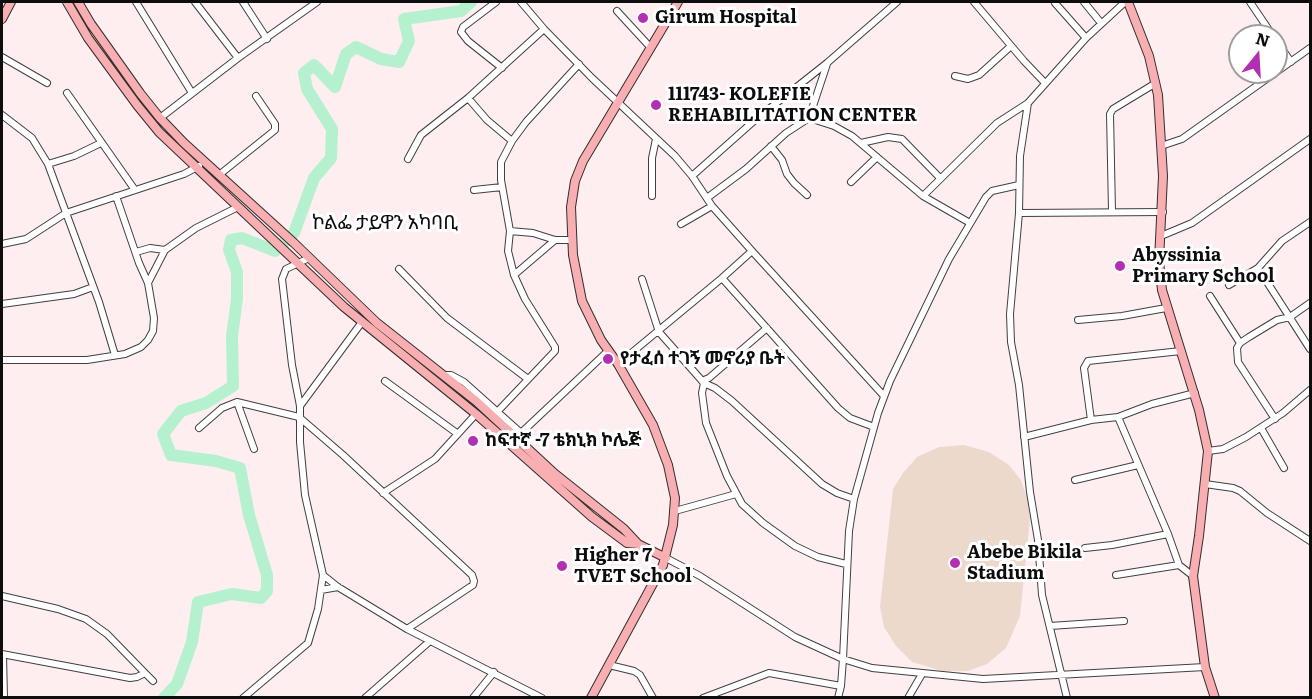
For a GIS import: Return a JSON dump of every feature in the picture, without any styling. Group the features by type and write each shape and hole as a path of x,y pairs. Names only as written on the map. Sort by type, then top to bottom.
{"main road":[{"path":"2,19 11,2"},
{"path":"67,2 88,38 159,132 362,322 476,414 495,419"},
{"path":"78,2 113,56 160,118 204,162 294,243 377,323 444,375 555,474 624,529 638,544 666,558"},
{"path":"591,698 666,558 675,511 671,476 653,425 618,364 601,340 582,301 571,240 571,207 578,172 593,142 678,2"},
{"path":"1126,2 1149,56 1169,144 1163,212 1168,234 1160,275 1166,308 1195,393 1208,451 1193,576 1206,667 1215,698"}],"street":[{"path":"136,2 192,93"},
{"path":"195,2 238,58"},
{"path":"243,2 267,39"},
{"path":"160,118 238,58 318,2"},
{"path":"496,2 463,27 461,32 468,41 502,68"},
{"path":"524,2 544,29 692,176 712,206 884,396"},
{"path":"692,176 755,120 827,63 897,2"},
{"path":"974,2 1045,82"},
{"path":"1084,2 1101,23"},
{"path":"923,196 997,123 1028,103 1086,38 1126,2"},
{"path":"1250,2 1265,24"},
{"path":"1055,3 1086,38"},
{"path":"617,11 651,48"},
{"path":"408,159 421,135 468,98 544,29"},
{"path":"955,76 968,79 979,75 1011,46"},
{"path":"1169,144 1311,48"},
{"path":"2,57 46,83"},
{"path":"1288,58 1291,62"},
{"path":"707,198 809,118 827,63"},
{"path":"579,64 512,141 501,162 502,187 510,231 508,251 514,275 525,299 555,349 552,356 528,379 495,419 518,432 523,432 609,351"},
{"path":"1112,211 1110,114 1113,109 1156,84"},
{"path":"67,93 135,190"},
{"path":"219,175 275,130 274,122 256,96"},
{"path":"468,98 512,141"},
{"path":"1028,103 1019,184 1019,213 1010,327 1038,540 1042,595 1067,698"},
{"path":"2,115 32,138 48,164 104,316 115,355"},
{"path":"809,118 834,126 861,143 923,196 970,223"},
{"path":"861,143 888,137 902,139 940,178"},
{"path":"652,196 652,158 656,139"},
{"path":"1168,234 1192,223 1311,139"},
{"path":"48,164 101,144"},
{"path":"771,146 783,160 787,174 807,195"},
{"path":"851,182 878,157"},
{"path":"2,244 26,239 66,213 197,168 204,162"},
{"path":"838,698 843,659 846,564 854,499 884,396 950,259 989,193 1019,184"},
{"path":"474,190 502,187"},
{"path":"2,360 74,361 125,354 141,347 151,336 154,318 148,283 116,196"},
{"path":"681,224 712,206"},
{"path":"148,283 165,250 196,228 238,207"},
{"path":"1019,213 1163,212"},
{"path":"1229,285 1258,267 1282,241 1311,222"},
{"path":"510,231 533,233 555,240 571,240"},
{"path":"514,275 555,240"},
{"path":"136,252 150,248 165,250"},
{"path":"618,364 659,332 752,251"},
{"path":"243,698 308,643 315,624 321,590 323,574 305,495 300,405 292,365 282,279 286,269 309,258"},
{"path":"1258,267 1311,350"},
{"path":"399,269 447,318 528,379"},
{"path":"722,278 842,412 874,427"},
{"path":"642,279 659,332 703,382 732,401 822,484 854,499"},
{"path":"2,304 74,294 93,287"},
{"path":"1210,296 1240,343"},
{"path":"1275,419 1238,362 1236,353 1240,343 1277,320 1290,317 1311,303"},
{"path":"1078,320 1122,316 1166,308"},
{"path":"300,405 362,322"},
{"path":"703,382 767,328"},
{"path":"1091,420 1084,368 1089,361 1181,351"},
{"path":"385,381 458,434"},
{"path":"703,382 702,393 706,423 742,504 795,546 818,557 846,564"},
{"path":"1208,451 1230,446 1261,428 1311,390"},
{"path":"1024,437 1091,420 1118,417 1152,404 1195,393"},
{"path":"237,402 254,449"},
{"path":"199,428 222,408 237,402 299,417 472,575 474,581 471,587 407,629"},
{"path":"383,494 435,459 476,414"},
{"path":"1118,417 1179,565 1193,576"},
{"path":"1261,428 1284,468"},
{"path":"1075,480 1138,465"},
{"path":"1205,484 1233,488 1266,513 1311,541"},
{"path":"675,511 736,494"},
{"path":"1085,548 1168,534"},
{"path":"666,558 700,576 788,633 843,659 872,668 983,679 1206,667"},
{"path":"1116,575 1179,565"},
{"path":"323,574 338,587 407,629 542,698"},
{"path":"321,590 338,587"},
{"path":"2,596 58,609 86,619 107,634 153,681"},
{"path":"1050,626 1124,621"},
{"path":"365,698 430,641"},
{"path":"4,698 2,655 130,678 145,673"},
{"path":"609,665 640,675 653,698"},
{"path":"473,698 494,672"},
{"path":"703,698 769,673 841,686"},
{"path":"908,698 922,674"}],"shaded area":[{"name":"Abebe Bikila Stadium","path":"964,445 989,452 1009,465 1021,480 1028,501 1030,519 1020,616 1006,648 987,664 968,671 942,671 912,662 896,646 884,627 880,607 893,489 917,457 939,447"}],"waterway":[{"path":"164,698 177,684 192,642 198,602 232,594 261,598 267,591 267,575 249,515 240,468 216,461 171,455 163,434 181,411 206,403 233,386 232,336 237,299 237,272 229,250 231,240 242,238 275,251 294,233 314,178 331,158 332,129 307,89 304,73 314,65 335,87 346,54 356,47 381,59 399,62 409,41 404,19 461,11 471,2"}],"place":[{"name":"Girum Hospital","path":"643,18"},
{"name":"111743- KOLEFIE REHABILITATION CENTER","path":"656,105"},
{"name":"Abyssinia Primary School","path":"1120,266"},
{"name":"የታፈሰ ተገኝ መኖሪያ ቤት","path":"608,359"},
{"name":"ከፍተኛ -7 ቴክኒክ ኮሌጅ","path":"473,441"},
{"name":"Abebe Bikila Stadium","path":"955,563"},
{"name":"Higher 7 TVET School","path":"562,566"}],"district":[{"name":"ኮልፌ ታይዋን አካባቢ","path":"385,223"}]}
